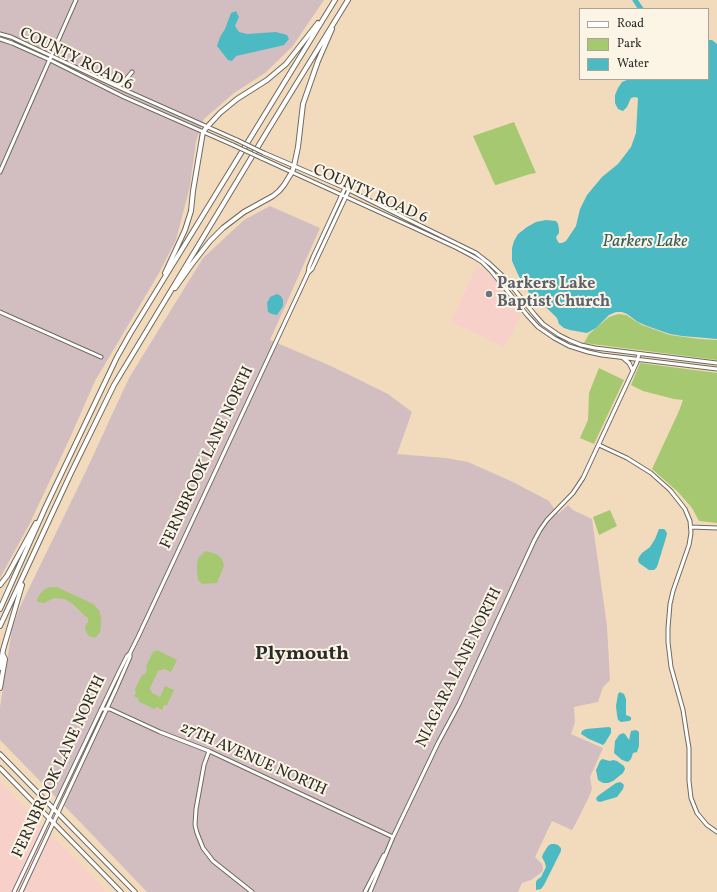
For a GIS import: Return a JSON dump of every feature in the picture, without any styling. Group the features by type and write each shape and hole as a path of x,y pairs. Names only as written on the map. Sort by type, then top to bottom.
{"highway":[{"path":"0,626 71,473 114,385 348,0"},
{"path":"154,295 185,230 191,211 203,132 220,113 237,99 267,80 286,64 334,2"},
{"path":"0,608 46,506 117,357 334,2"},
{"path":"168,295 174,290 192,264 222,228 244,212 273,196 284,186 294,166 298,147 303,104 318,61 335,21"},
{"path":"0,585 7,576 46,506"},
{"path":"0,668 2,653 18,596 29,564"},
{"path":"0,688 5,659 2,653"}],"main road":[{"path":"0,754 135,892"},
{"path":"0,768 121,892"}],"street":[{"path":"0,172 76,0"},
{"name":"COUNTY ROAD 6","path":"0,34 11,37 113,85 345,188 476,253 505,278 543,324 559,335 595,348 717,363"},
{"name":"COUNTY ROAD 6","path":"0,38 50,60 124,97 234,145 457,248 482,262 492,271 538,327 569,346 602,355 717,369"},
{"path":"113,85 123,83 132,72"},
{"name":"FERNBROOK LANE NORTH","path":"14,892 124,661 130,653 308,273 311,262 345,188"},
{"name":"FERNBROOK LANE NORTH","path":"308,273 312,269 349,190"},
{"path":"0,312 101,357"},
{"path":"639,354 638,360 599,445 629,459 660,481 670,490 685,509 690,521 691,539 670,604 668,642 671,667 686,723 688,782 691,798 695,809 702,819 717,832"},
{"path":"623,358 629,363 633,371"},
{"name":"NIAGARA LANE NORTH","path":"370,892 393,837 438,743 459,704 535,539 547,520 573,493 599,445"},
{"path":"691,527 717,528"},
{"name":"FERNBROOK LANE NORTH","path":"21,892 107,709 130,657 130,653"},
{"name":"27TH AVENUE NORTH","path":"101,709 110,709 160,732 209,751 393,837"},
{"path":"209,751 204,765 196,809 195,825 197,833 203,848 213,861 252,892"},
{"name":"NIAGARA LANE NORTH","path":"364,892 390,845"}],"shaded area":[{"path":"0,0 324,0 292,47 265,73 234,93 204,119 196,141 190,186 176,240 159,273 95,381 30,523 0,578"},
{"path":"270,206 320,228 270,340 331,366 388,394 412,412 397,454 446,458 468,462 513,482 549,501 558,514 568,505 573,510 592,519 607,626 610,680 603,687 598,702 574,707 575,722 571,734 603,748 590,777 592,789 589,797 572,830 552,821 535,857 542,864 542,872 531,880 522,883 518,892 147,892 0,740 0,707 12,629 19,609 129,378 203,258 244,220"},
{"path":"477,265 491,276 521,316 504,347 451,322"},
{"path":"0,781 39,823 107,892 0,892"}],"green space":[{"path":"514,122 536,173 495,185 473,136"},
{"path":"618,314 626,315 642,325 670,335 717,340 717,360 584,343 589,334 609,317"},
{"path":"640,363 717,373 717,523 699,521 692,508 678,492 652,469 683,400 643,391 631,385"},
{"path":"599,368 624,380 594,444 580,438 588,420 589,393"},
{"path":"610,510 617,526 599,535 593,517"},
{"path":"205,551 218,555 222,559 224,566 217,583 202,584 198,580 197,564 199,557"},
{"path":"57,587 93,604 99,610 101,626 100,632 97,636 94,638 89,636 86,632 85,626 88,622 88,618 65,599 54,598 44,603 38,602 37,600 39,595 45,589"},
{"path":"157,650 177,660 171,672 164,669 158,671 150,688 152,693 160,697 165,686 174,690 167,705 164,705 162,710 157,707 154,709 140,702 138,700 139,699 134,696 136,693 135,689 142,675 145,674 147,670 146,666 153,652"}],"water":[{"path":"236,11 239,17 235,26 239,32 247,34 276,32 287,35 289,39 284,45 236,56 232,61 228,60 217,46 231,13"},
{"name":"Parkers Lake","path":"709,40 712,40 717,44 717,339 670,334 638,322 622,312 616,312 609,315 596,328 587,333 564,328 559,324 557,318 536,298 530,298 528,290 521,281 512,261 512,248 518,234 536,222 546,220 556,221 559,229 559,233 556,237 557,240 559,243 566,241 576,226 580,209 587,195 602,177 618,164 631,147 636,133 638,98 631,98 627,107 623,111 618,109 615,103 615,95 622,82 627,80 709,80"},
{"path":"277,294 281,296 283,300 283,306 277,315 268,312 267,303 270,297"},
{"path":"659,529 664,529 667,534 657,567 654,570 649,570 639,563 638,560 642,553 650,547"},
{"path":"620,692 624,694 626,699 626,715 631,717 631,720 629,721 621,722 618,720 616,706 618,694"},
{"path":"611,728 611,733 603,745 581,734 582,731 586,729"},
{"path":"636,730 639,732 639,746 637,752 633,753 628,762 622,760 614,753 615,741 619,735 623,733 629,740 631,731"},
{"path":"602,759 617,761 624,766 625,769 623,773 608,783 603,783 598,780 596,770"},
{"path":"620,782 624,785 617,797 600,802 597,801 596,798 599,795 616,783"},
{"path":"551,844 558,845 561,848 561,851 544,885 541,889 536,890 536,882 541,877 546,867 542,857 548,846"}],"waterway":[{"path":"635,0 640,8"}],"place":[{"name":"Parkers Lake Baptist Church","path":"489,294"}],"district":[{"name":"Plymouth","path":"302,655"}]}
